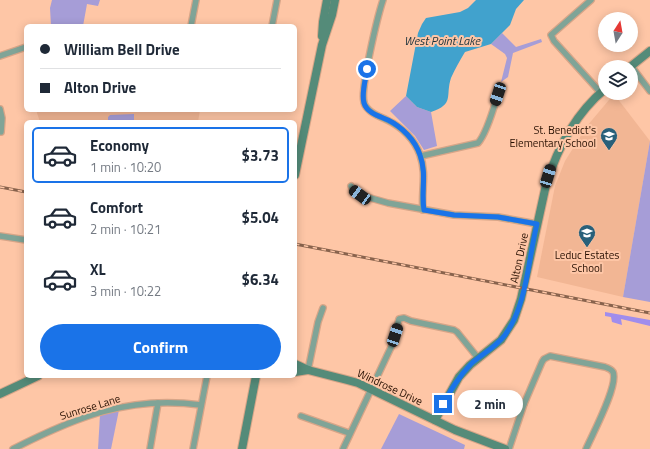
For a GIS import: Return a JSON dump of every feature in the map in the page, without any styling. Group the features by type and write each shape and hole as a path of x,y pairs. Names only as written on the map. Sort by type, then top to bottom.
{"street":[{"path":"192,24 196,0"},
{"path":"272,24 278,0"},
{"path":"322,45 323,22 327,0"},
{"path":"297,165 322,45 332,15 335,0"},
{"path":"383,0 368,63 364,88 364,103 368,110 388,120 402,130 413,142 421,156 425,180 422,202 424,210"},
{"path":"591,0 551,36 598,86"},
{"path":"0,56 24,48"},
{"path":"638,61 650,51"},
{"path":"638,76 650,91"},
{"path":"421,156 478,143 493,112 498,94"},
{"name":"Alton Drive","path":"435,420 459,377 478,358 501,340 514,320 521,299 551,167 560,147 578,118 598,96"},
{"path":"0,109 2,118 1,132"},
{"path":"351,186 353,190 367,198 424,210 458,216 498,217 537,224"},
{"path":"0,236 24,240"},
{"path":"308,370 318,322 323,308"},
{"path":"343,449 349,433 393,343 399,319 401,318 454,330 478,358"},
{"path":"509,449 524,404 542,362 546,357 550,356 605,367 612,370 614,373 609,399 586,449"},
{"name":"Windrose Drive","path":"297,365 308,370 347,380 371,389 470,437 505,449"},
{"name":"Windrose Drive","path":"297,372 308,370"},
{"path":"0,394 34,378"},
{"path":"193,449 207,378"},
{"path":"242,449 256,378"},
{"path":"507,398 524,404"},
{"name":"Sunrose Lane","path":"13,449 54,428 94,414 120,407 179,402 201,405"},
{"path":"150,449 158,403"},
{"path":"301,416 349,433"}],"shaded area":[{"path":"52,0 100,0 98,6 87,4 83,24 51,24 50,8"},
{"path":"502,33 516,47 541,39 542,42 513,53 508,77 501,82 507,58 505,54 491,44"},
{"path":"406,96 417,107 431,112 437,146 424,150 415,136 390,111"},
{"path":"609,100 619,100 650,141 623,297 537,277 555,186 565,161 587,126"},
{"path":"37,112 200,112 198,120 39,120"},
{"path":"134,114 134,120 108,120 110,115"},
{"path":"650,141 650,302 623,297"},
{"path":"605,312 650,320 650,326 621,319 622,325 612,322 611,317 605,316"},
{"path":"119,410 111,449 98,449 100,415"},
{"path":"399,414 465,445 464,449 381,449"}],"water":[{"name":"West Point Lake","path":"476,0 524,0 516,9 510,25 491,44 465,52 451,78 448,99 443,106 431,112 417,107 406,96 418,33 422,24 426,18 460,12 468,8"}],"railway":[{"path":"0,187 24,192"},
{"path":"297,244 650,313"}],"place":[{"name":"St. Benedict's Elementary School","path":"609,151"},
{"name":"Leduc Estates School","path":"587,248"}],"route":[{"path":"367,69 363,100 368,110 388,120 408,135 421,156 425,180 422,202 424,210 475,217 498,217 537,224 520,306 514,320 501,340 470,365 459,377 443,404"}]}
